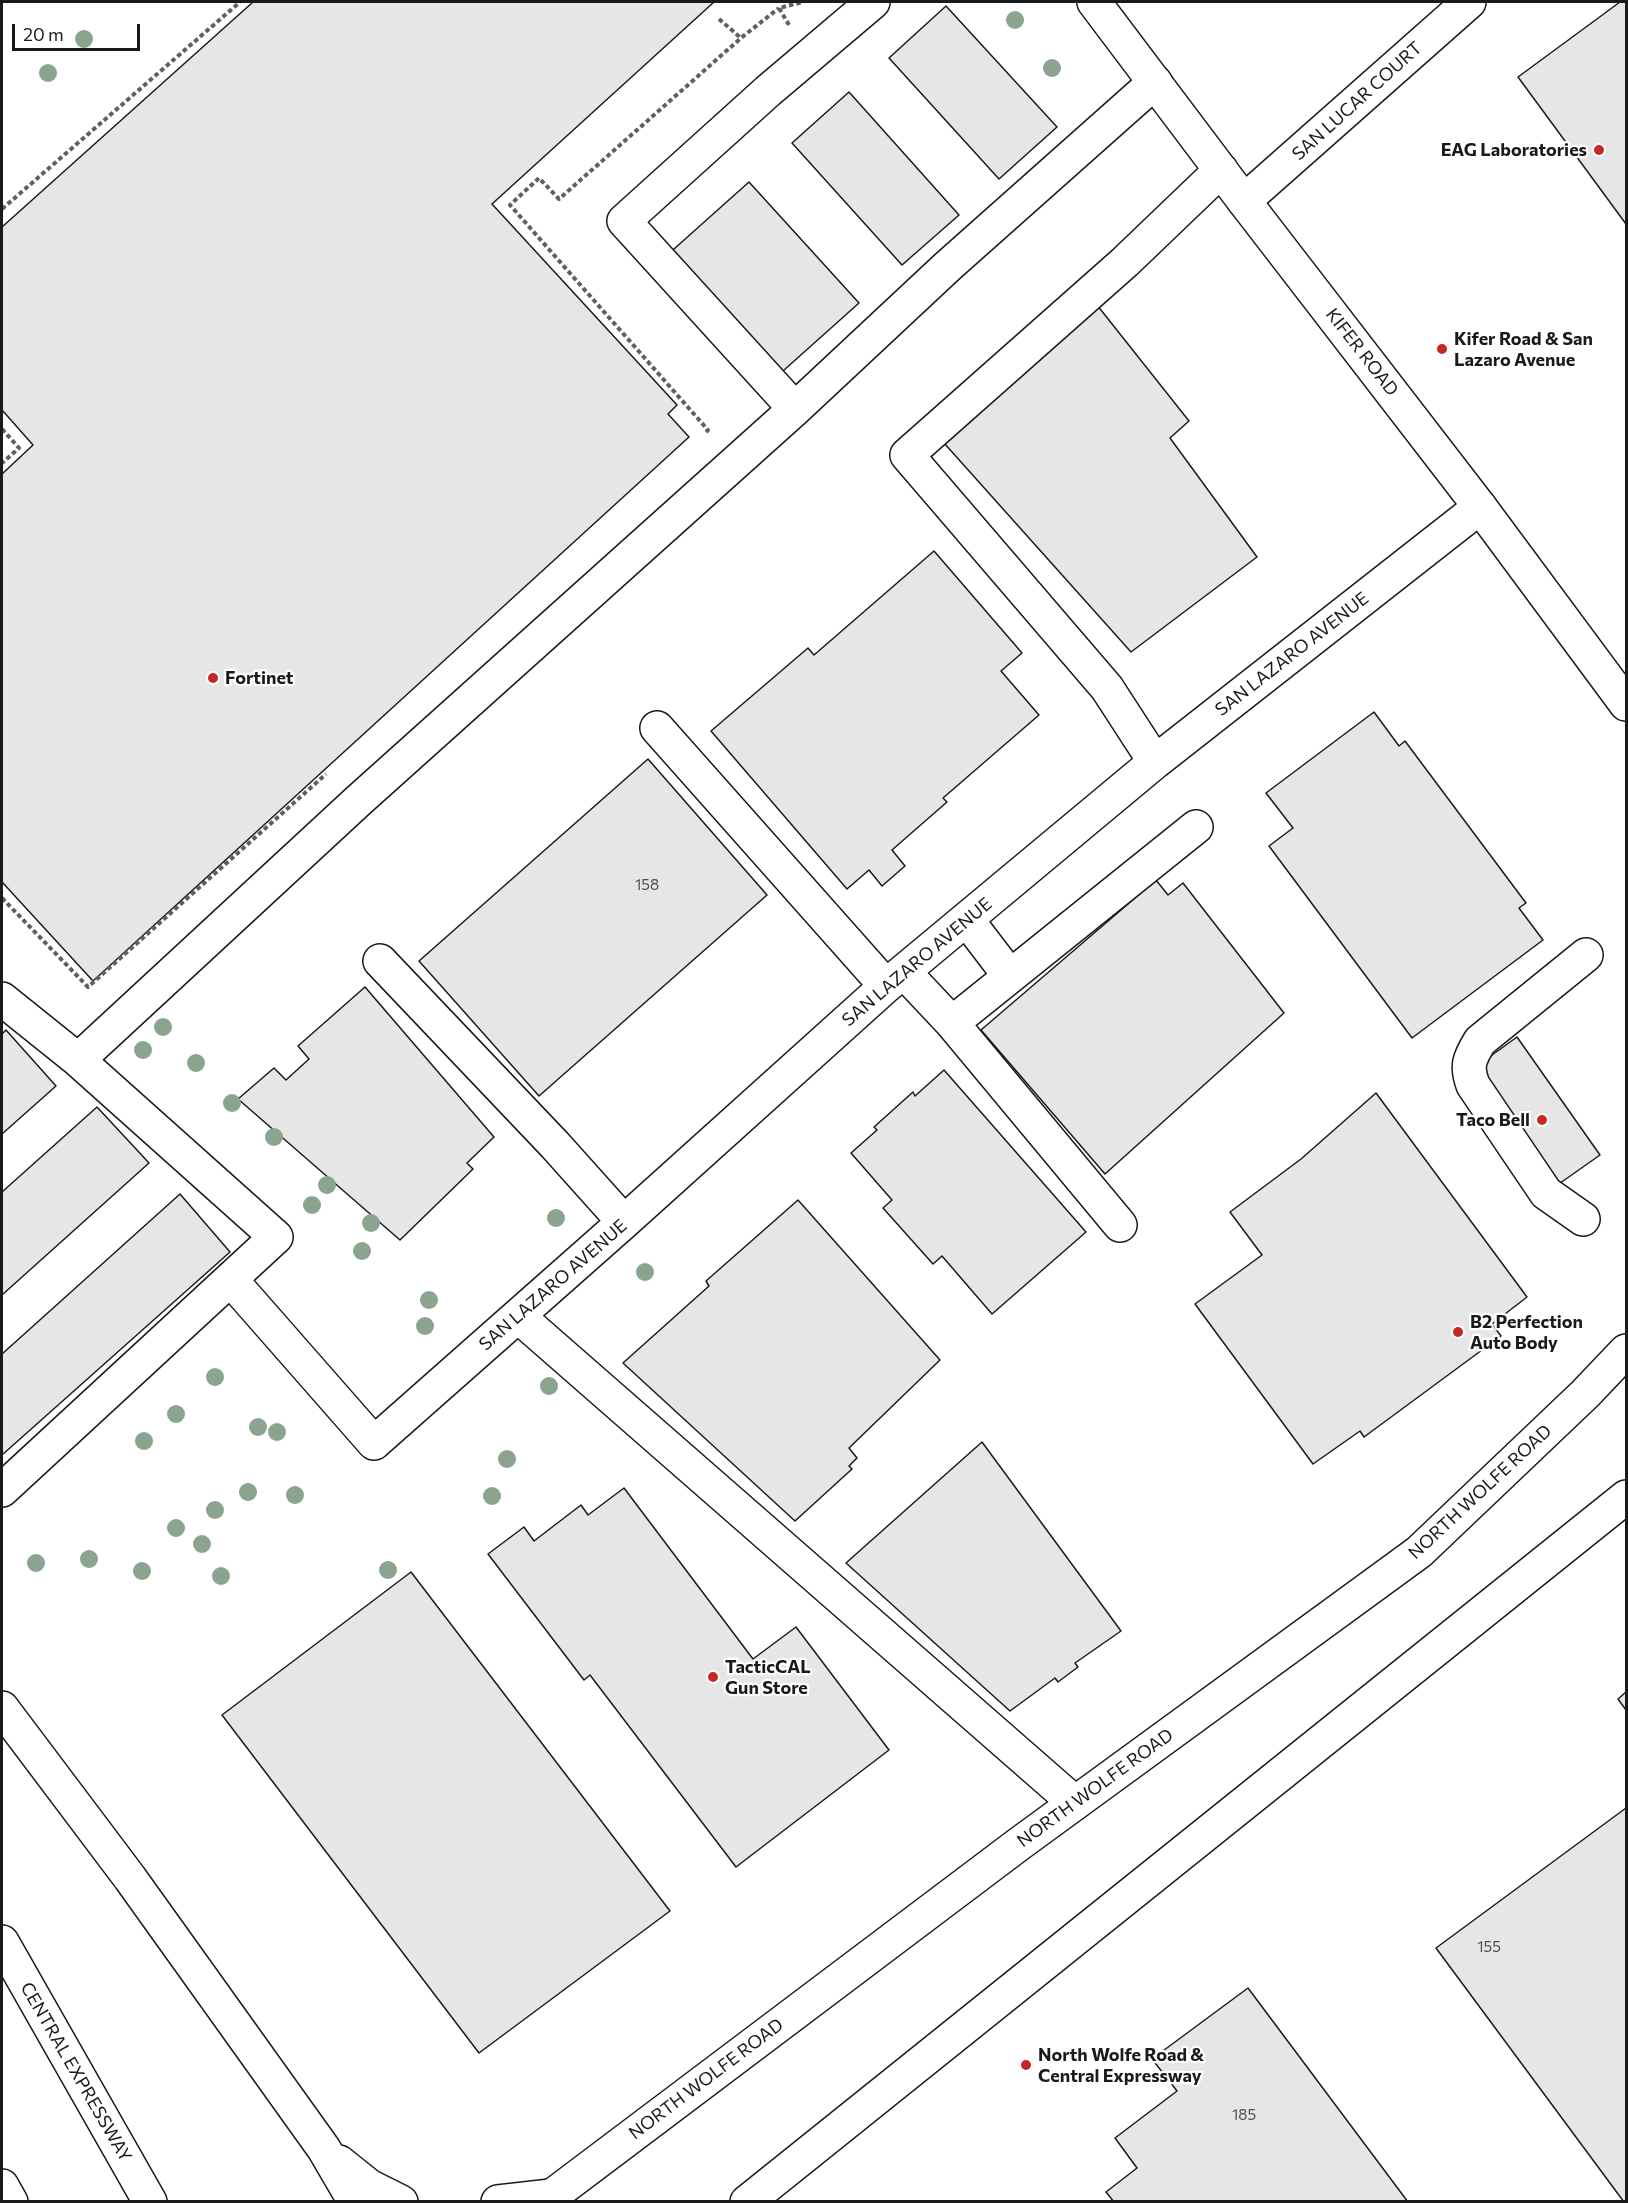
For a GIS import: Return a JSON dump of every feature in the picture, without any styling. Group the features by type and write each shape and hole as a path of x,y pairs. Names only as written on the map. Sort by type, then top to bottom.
{"main road":[{"path":"795,410 624,221 768,91 873,2"},
{"name":"KIFER ROAD","path":"1094,2 1480,507 1626,704"},
{"name":"SAN LUCAR COURT","path":"1244,201 1469,2"},
{"path":"78,1060 358,801 795,410 948,266 1155,82"},
{"path":"1155,762 1107,688 907,455 1125,262 1221,170"},
{"name":"SAN LAZARO AVENUE","path":"231,1280 374,1443 895,979 1155,762 1480,507"},
{"path":"657,728 895,979 952,1023 1120,1225"},
{"path":"952,1023 1196,827"},
{"path":"968,920 1009,975"},
{"path":"1583,1219 1546,1193 1479,1094 1468,1071 1471,1056 1480,1041 1586,955"},
{"path":"380,961 555,1145 624,1222"},
{"path":"2,999 78,1060 276,1237 2,1490"},
{"path":"518,1316 1076,1803"},
{"name":"NORTH WOLFE ROAD","path":"547,2199 1076,1803 1419,1552 1585,1394 1626,1351"},
{"path":"747,2202 1626,1497"},
{"path":"2,1708 130,1878 324,2149 355,2202"},
{"name":"CENTRAL EXPRESSWAY","path":"2,1942 150,2202"},
{"path":"324,2149 369,2186 401,2202"},
{"path":"2,2186 10,2202"},
{"path":"498,2202 547,2199"}],"path":[{"path":"2,209 240,2"},
{"path":"700,438 708,430 510,205 539,178 559,199 741,38 779,8"},
{"path":"719,20 741,38"},
{"path":"2,429 19,448 2,463"},
{"path":"2,898 88,987 327,772"}],"building":[{"name":"Fortinet","path":"253,2 714,2 492,204 677,405 668,414 689,437 93,981 2,882 2,474 33,445 2,410 2,227"},
{"name":"EAG Laboratories","path":"1620,2 1626,2 1626,224 1518,77"},
{"path":"946,6 1057,127 999,179 889,58"},
{"path":"849,92 959,215 902,265 792,143"},
{"path":"749,182 859,303 774,379 665,257"},
{"path":"1097,305 1189,421 1170,438 1257,557 1131,652 944,443"},
{"path":"934,551 1022,653 1001,671 1039,715 943,798 947,802 892,850 905,866 882,886 869,870 847,889 711,731 808,648 814,655"},
{"path":"1374,712 1399,746 1405,741 1526,903 1519,908 1543,940 1412,1038 1269,846 1293,828 1266,793"},
{"path":"648,759 767,895 539,1096 419,961"},
{"path":"1156,880 1168,895 1183,883 1284,1013 1105,1174 981,1030"},
{"path":"365,987 494,1137 467,1163 473,1169 400,1240 238,1099 274,1068 286,1080 309,1059 298,1046"},
{"path":"6,1030 56,1086 2,1134 2,1034"},
{"name":"Taco Bell","path":"1517,1037 1600,1155 1556,1186 1484,1084 1481,1063"},
{"path":"944,1070 1086,1232 992,1314 942,1256 933,1264 883,1208 892,1200 851,1153 877,1130 874,1127 913,1092 915,1096"},
{"path":"1376,1093 1527,1297 1492,1324 1501,1336 1364,1437 1360,1431 1313,1464 1195,1304 1262,1255 1230,1212 1301,1159"},
{"path":"97,1107 149,1163 2,1295 2,1192"},
{"path":"180,1194 230,1252 2,1455 2,1354"},
{"path":"798,1200 940,1360 849,1448 857,1458 849,1466 852,1469 795,1521 623,1363 709,1286 706,1281"},
{"path":"982,1442 1121,1631 1075,1663 1078,1667 1058,1682 1055,1678 1010,1711 846,1563"},
{"name":"TacticCAL Gun Store","path":"624,1488 753,1659 796,1627 889,1750 736,1867 590,1675 584,1680 488,1554 524,1527 534,1541 581,1505 588,1515"},
{"path":"411,1572 670,1911 479,2053 222,1715"},
{"path":"1626,1692 1626,1710 1618,1699"},
{"path":"1626,1808 1626,2202 1624,2202 1436,1948"},
{"path":"1248,1988 1408,2202 1114,2202 1106,2192 1137,2168 1115,2138 1177,2091 1152,2059"}],"place":[{"name":"EAG Laboratories","path":"1599,150"},
{"name":"Kifer Road & San Lazaro Avenue","path":"1442,349"},
{"name":"Fortinet","path":"213,678"},
{"name":"Taco Bell","path":"1542,1120"},
{"name":"B2 Perfection Auto Body","path":"1458,1332"},
{"name":"TacticCAL Gun Store","path":"713,1677"},
{"name":"North Wolfe Road & Central Expressway","path":"1026,2065"}]}
